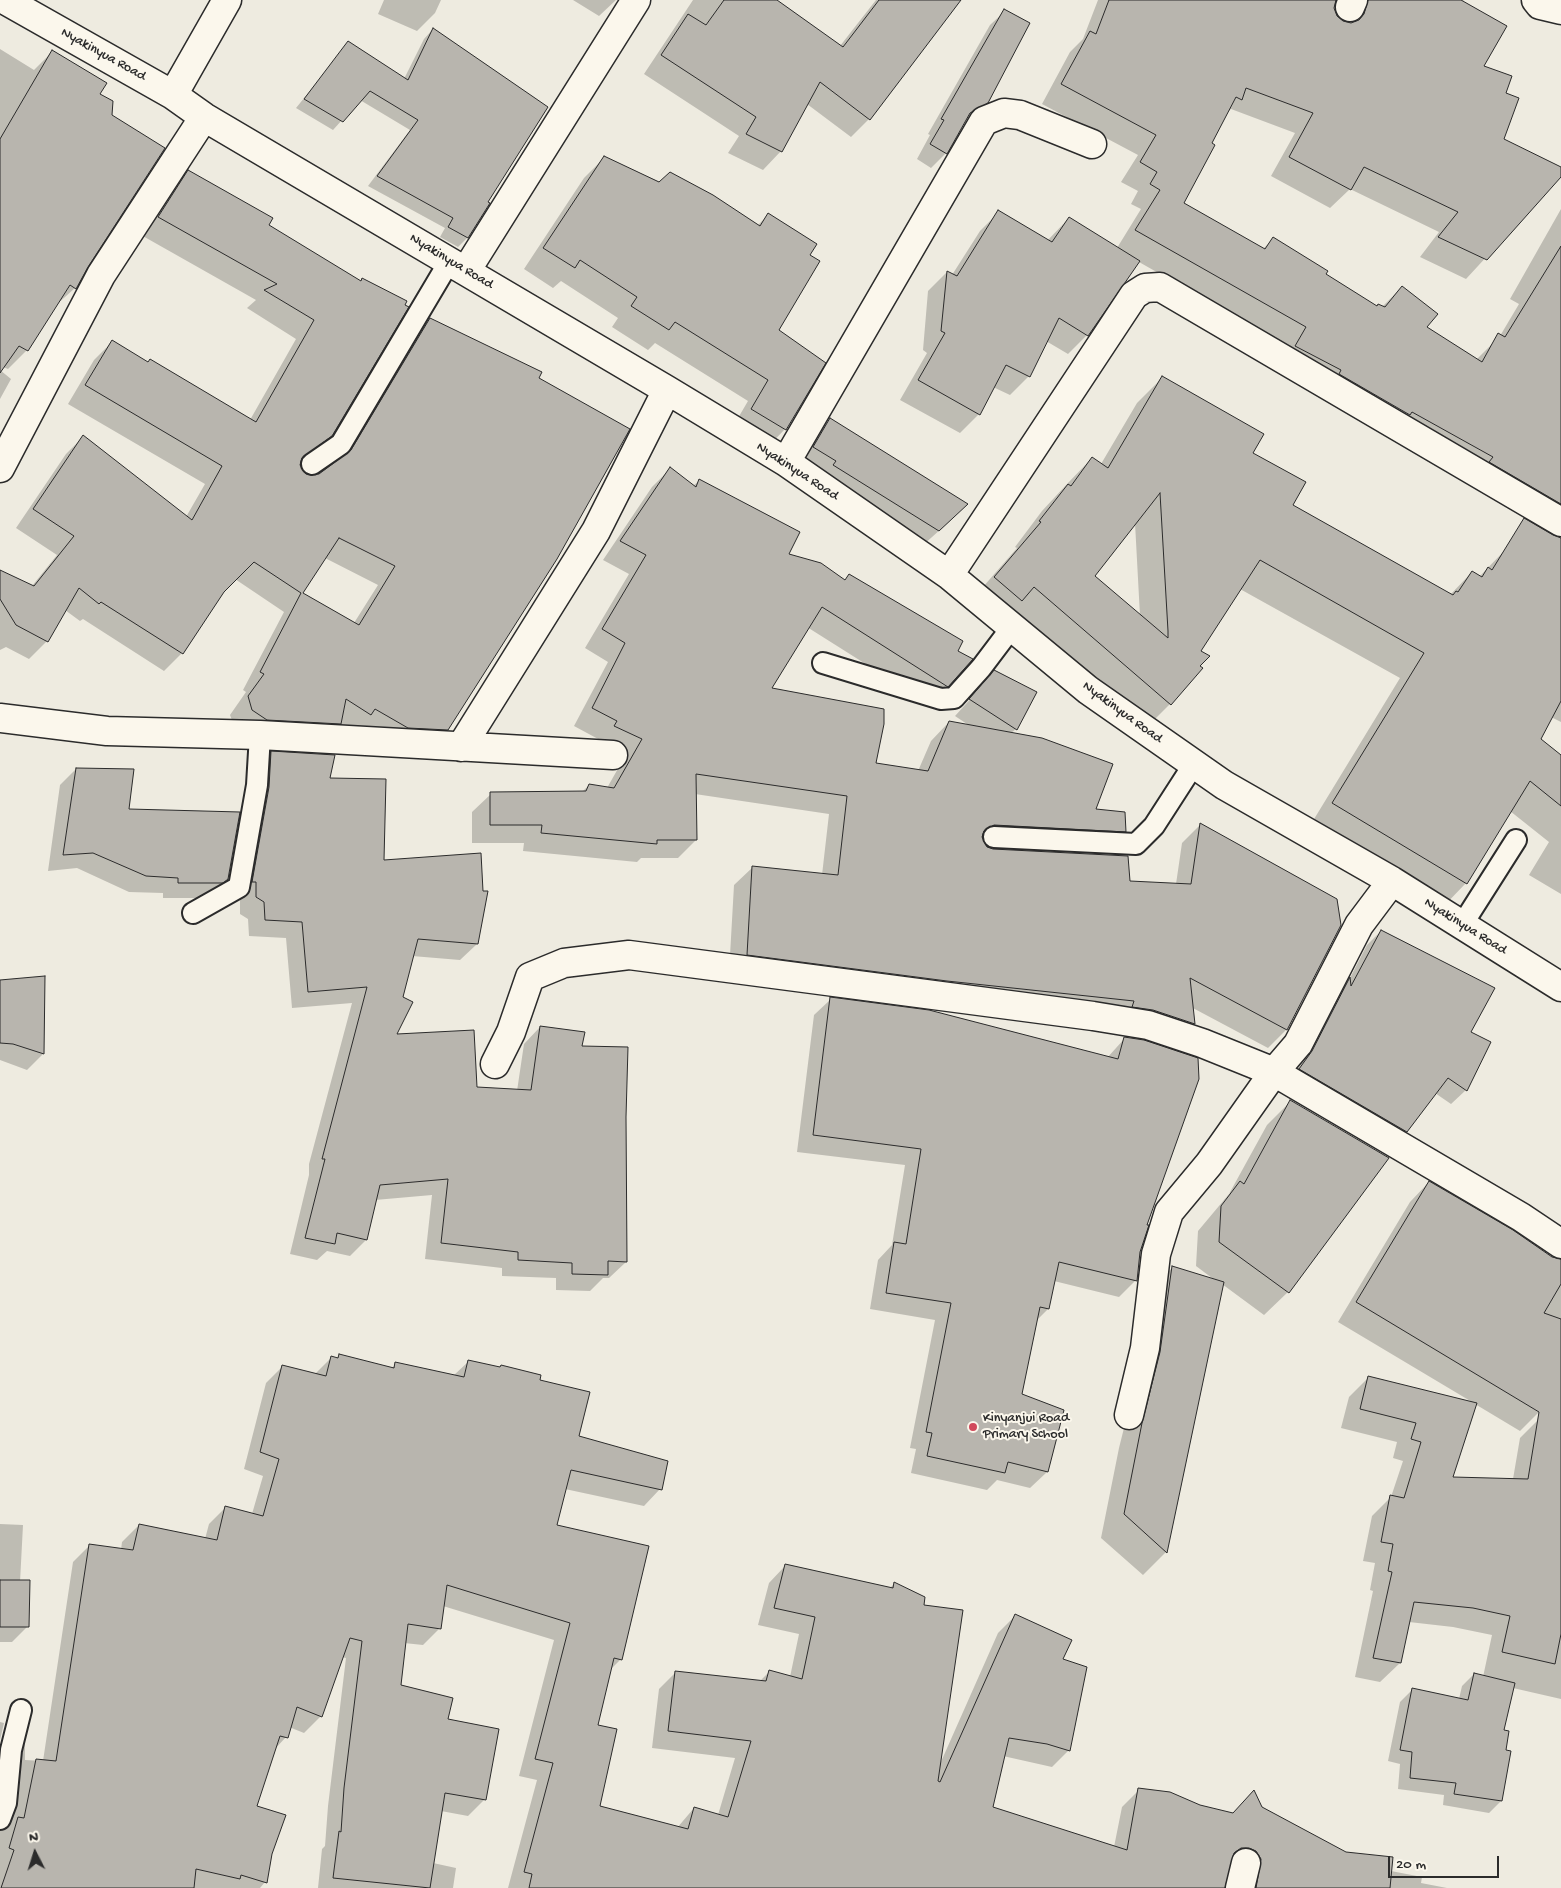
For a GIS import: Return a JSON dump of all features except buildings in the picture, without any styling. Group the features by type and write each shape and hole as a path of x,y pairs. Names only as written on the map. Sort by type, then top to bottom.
{"street":[{"name":"Nyakinyua Road","path":"4,0 173,95 204,117 786,462 949,575 1088,690 1224,785 1392,882 1561,987"},
{"path":"173,95 227,0"},
{"path":"457,266 636,0"},
{"path":"1536,0 1540,6 1561,10"},
{"path":"786,462 984,121 1004,113 1020,115 1092,144"},
{"path":"0,468 101,276 204,117"},
{"path":"949,575 1134,295 1145,288 1160,287 1561,522"},
{"path":"461,747 596,531 667,390"},
{"path":"0,718 107,731 260,735 613,755"},
{"path":"1129,1415 1145,1348 1156,1254 1169,1212 1210,1164 1274,1072 1298,1044 1359,925 1392,882"},
{"path":"494,1064 511,1032 530,977 564,963 629,955 1148,1025 1202,1043 1274,1072 1520,1217 1561,1244"}],"lane":[{"path":"312,464 341,444 457,266"},
{"path":"823,663 942,699 954,698 981,668 1012,627"},
{"path":"193,913 239,887 256,785 260,735"},
{"path":"994,836 1136,844 1154,826 1194,764"},
{"path":"1462,926 1516,840"},
{"path":"0,1819 6,1803 12,1750 21,1710"}],"place":[{"name":"Kinyanjui Road Primary School","path":"973,1427"}]}
